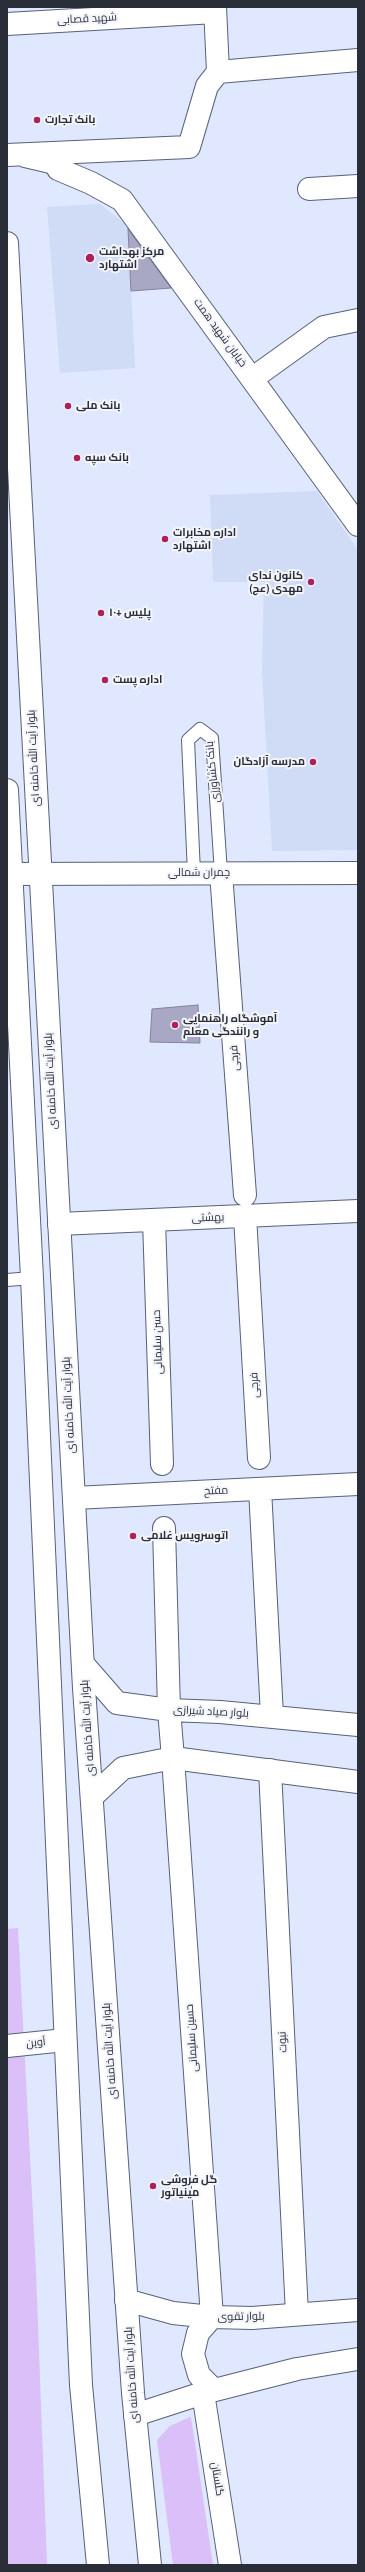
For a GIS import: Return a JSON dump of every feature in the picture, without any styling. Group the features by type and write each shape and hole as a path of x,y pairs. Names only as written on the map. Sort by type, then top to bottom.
{"street":[{"name":"شهید قصابی","path":"7,24 215,9 218,72"},
{"path":"7,156 189,147 207,86 218,72 358,60"},
{"name":"خیابان شهید همت","path":"58,169 91,183 122,200 253,378 358,525"},
{"path":"309,189 358,186"},
{"name":"بلوار آیت الله خامنه ای","path":"7,243 83,1664 126,2300 135,2415 150,2565"},
{"path":"253,378 324,327 358,320"},
{"path":"7,790 10,874 32,1278 81,2385 98,2565"},
{"name":"فرجی","path":"222,873 245,1195"},
{"name":"چمران شمالی","path":"10,874 358,873"},
{"name":"بهشتی","path":"59,1224 358,1211"},
{"name":"فرجی","path":"245,1216 259,1458"},
{"name":"حسن سلیمانی","path":"154,1220 162,1464"},
{"name":"مفتح","path":"74,1498 358,1484"},
{"path":"260,1489 272,1716"},
{"path":"164,1528 169,1710"},
{"name":"بلوار صیاد شیرازی","path":"83,1664 117,1703 169,1710 272,1716 358,1724"},
{"name":"حسین سلیمانی","path":"169,1710 212,2318"},
{"path":"93,1796 123,1768 173,1758 358,1782"},
{"name":"نبوت","path":"270,1770 297,2314"},
{"name":"آوین","path":"7,2046 65,2040"},
{"name":"بلوار تقوی","path":"126,2300 173,2313 212,2318 358,2310"},
{"path":"209,2391 199,2375 193,2354 198,2333 212,2318"},
{"path":"135,2415 209,2391 297,2370 358,2359"},
{"name":"گلستان","path":"209,2391 230,2565"}],"lane":[{"path":"7,156 58,169"},
{"name":"بانک کشاورزی","path":"194,873 188,740 200,729 212,738 222,873"},
{"path":"7,1280 32,1278"}],"shaded area":[{"name":"مرکز بهداشت اشتهارد","path":"100,204 128,226 135,368 60,373 47,207"},
{"path":"317,491 358,550 358,850 272,851 262,672 264,582 213,582 210,495"},
{"path":"18,1928 36,2272 47,2565 7,2565 7,1929"},
{"path":"190,2417 213,2565 173,2565 157,2440 170,2426"}],"building":[{"path":"128,229 171,288 131,291"},
{"name":"آموشگاه راهنمایی و رانندگی معلم","path":"198,1005 200,1043 150,1042 152,1009"}],"place":[{"name":"بانک تجارت","path":"37,120"},
{"name":"مرکز بهداشت اشتهارد","path":"90,258"},
{"name":"بانک ملی","path":"68,406"},
{"name":"بانک سپه","path":"77,458"},
{"name":"اداره مخابرات اشتهارد","path":"165,539"},
{"name":"کانون ندای مهدی (عج)","path":"311,582"},
{"name":"پلیس +۱۰","path":"101,613"},
{"name":"اداره پست","path":"105,680"},
{"name":"مدرسه آزادگان","path":"313,762"},
{"name":"آموشگاه راهنمایی و رانندگی معلم","path":"175,1025"},
{"name":"اتوسرویس غلامی","path":"133,1536"},
{"name":"گل فروشی مینیاتور","path":"153,2186"}]}
